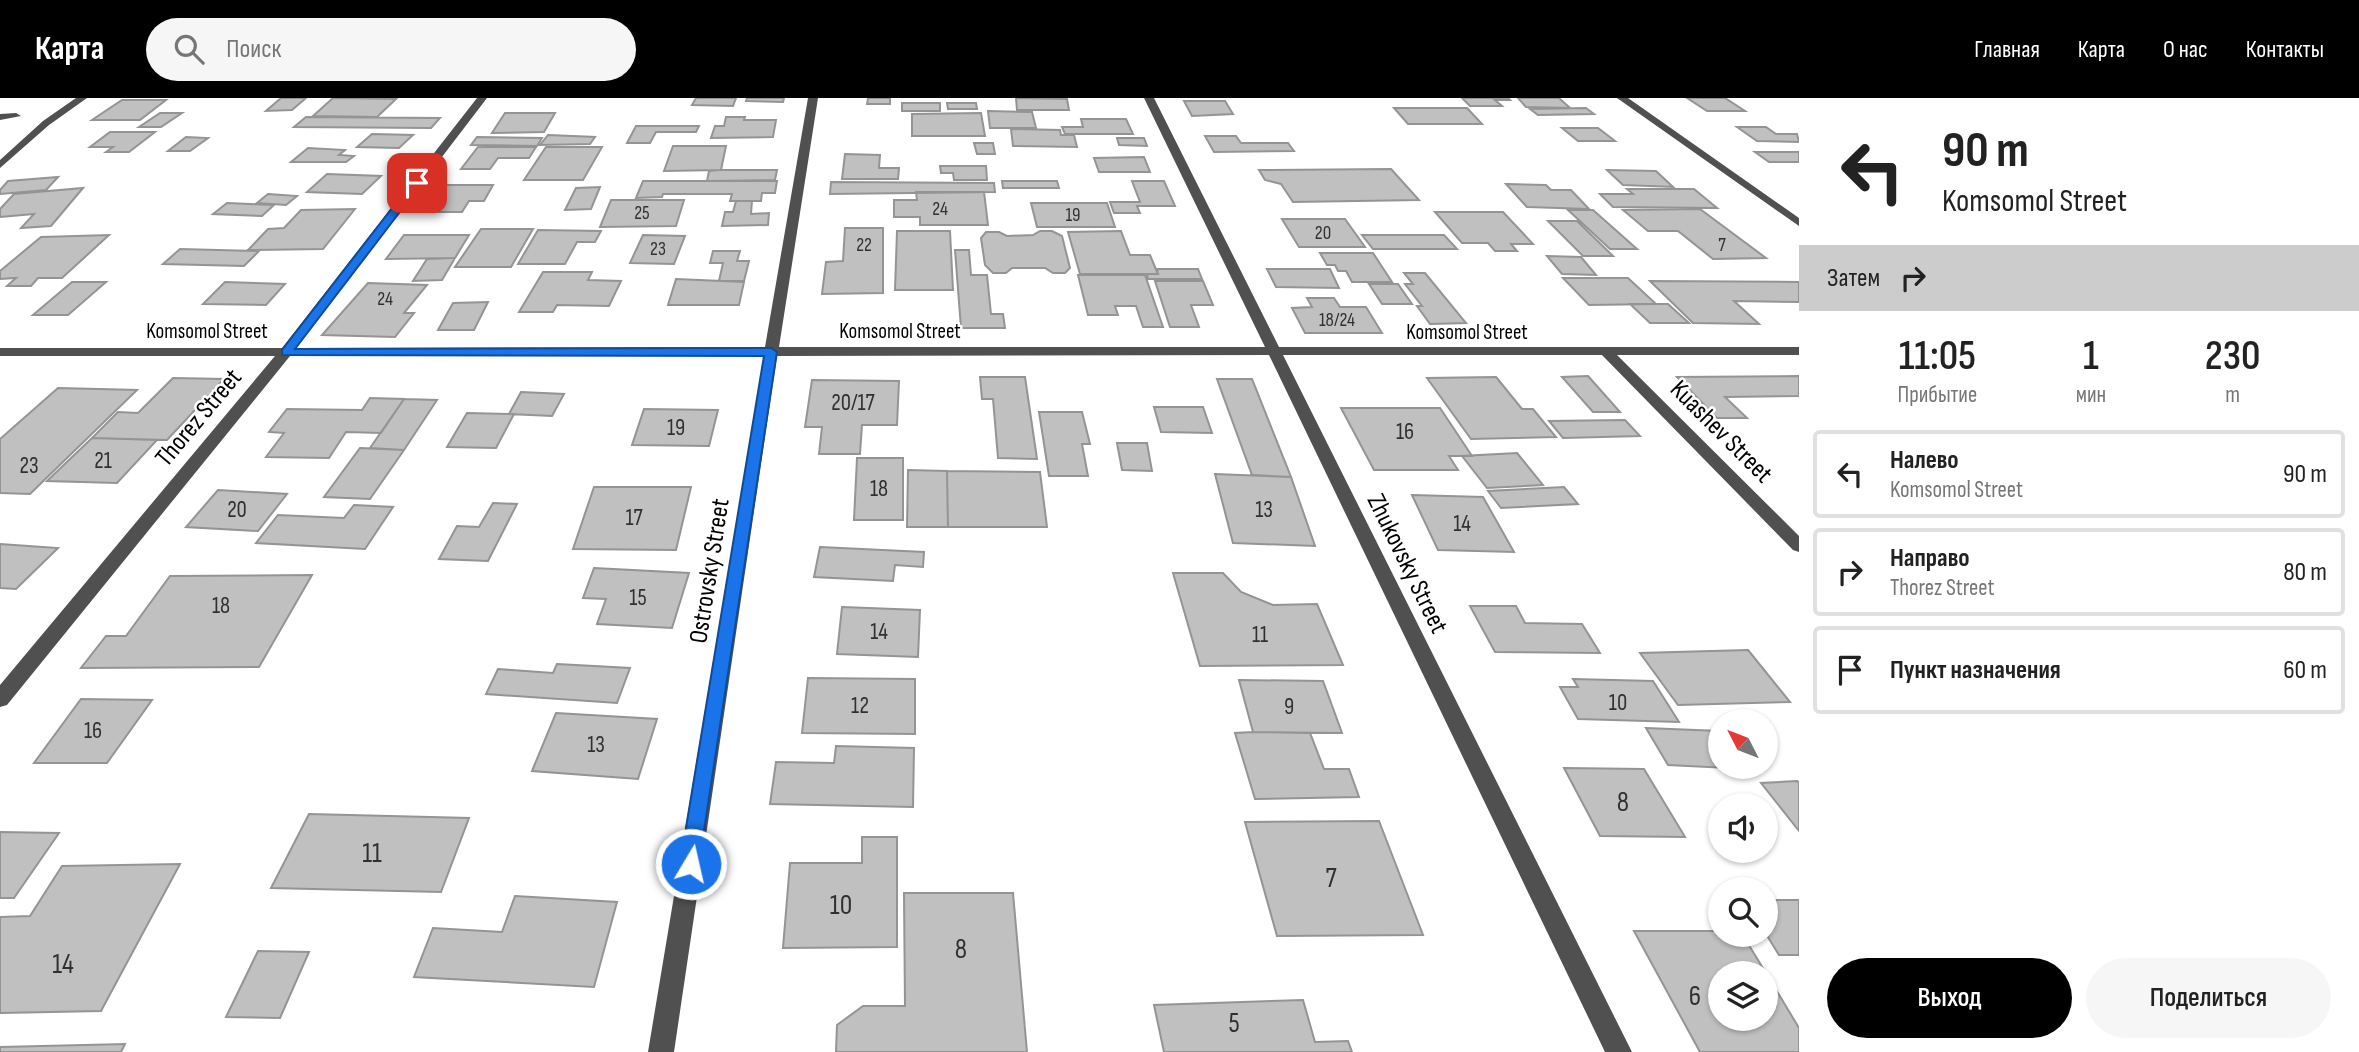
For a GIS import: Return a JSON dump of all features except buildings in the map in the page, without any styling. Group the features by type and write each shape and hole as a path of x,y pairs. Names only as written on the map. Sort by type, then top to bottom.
{"street":[{"path":"0,164 46,123 82,98"},
{"name":"Thorez Street","path":"0,699 286,352 482,98"},
{"name":"Ostrovsky Street","path":"661,1052 813,98"},
{"name":"Zhukovsky Street","path":"1149,98 1619,1052"},
{"path":"1622,98 1799,223"},
{"path":"0,117 16,116"},
{"name":"Komsomol Street","path":"0,352 1799,351"},
{"name":"Kuashev Street","path":"1607,353 1799,546"}],"route":[{"path":"417,183 286,352 771,352 691,864"}]}
